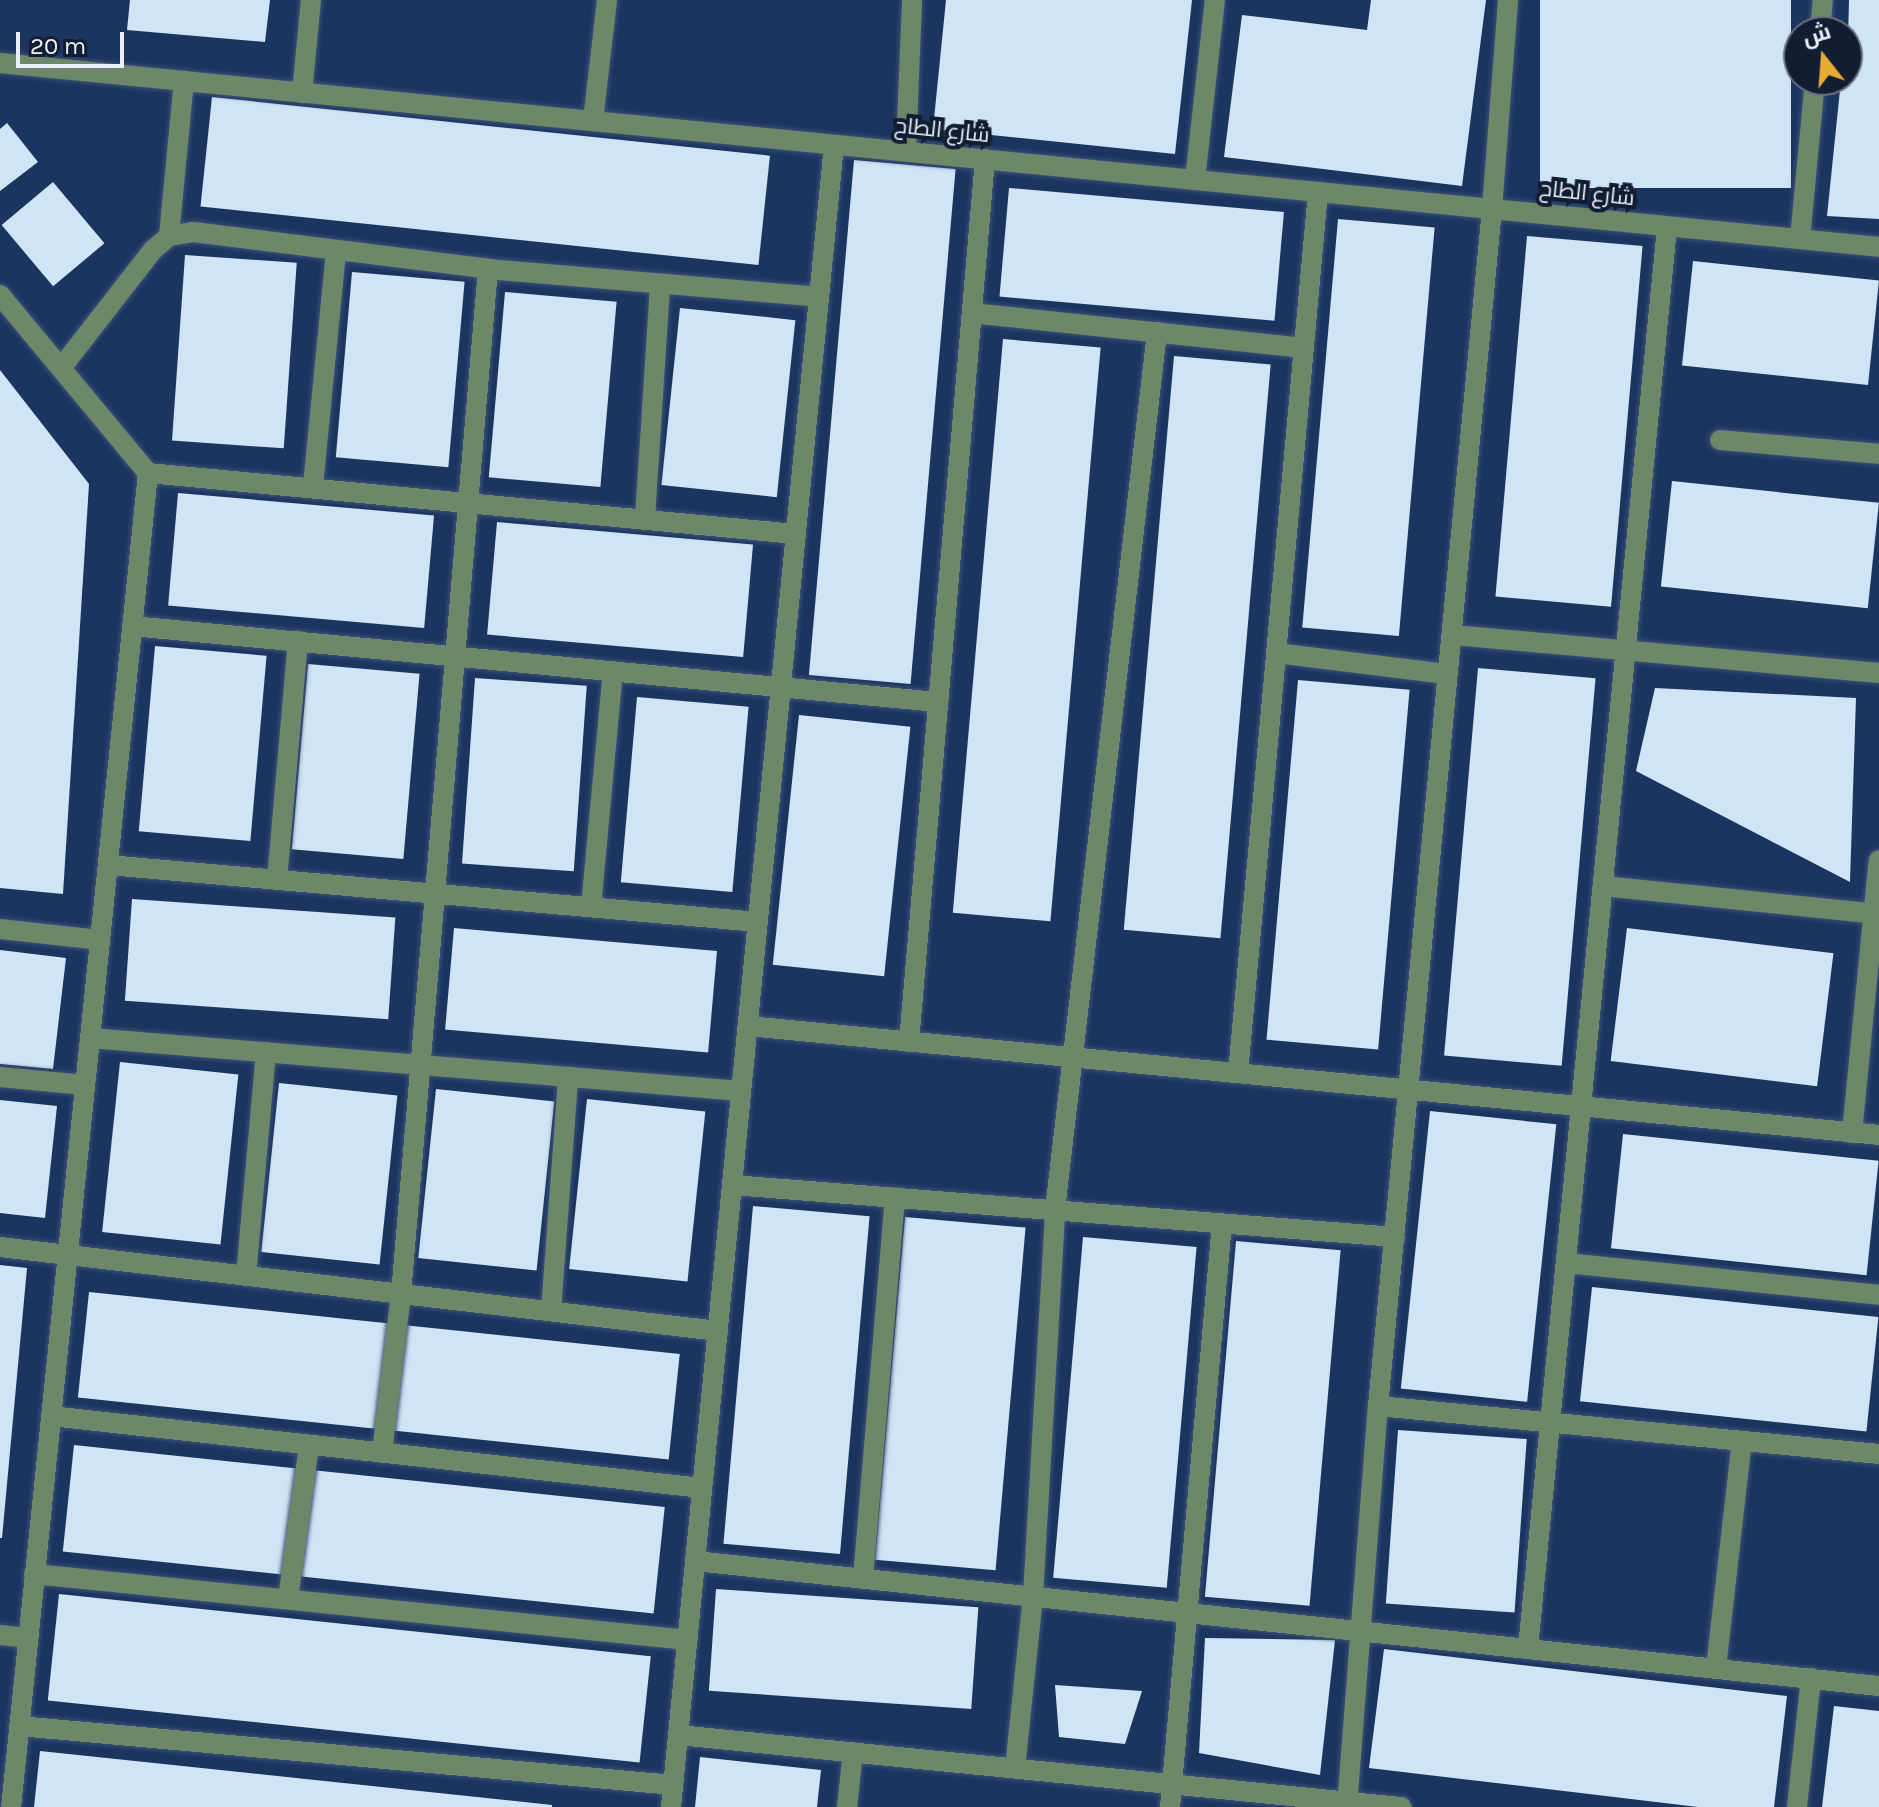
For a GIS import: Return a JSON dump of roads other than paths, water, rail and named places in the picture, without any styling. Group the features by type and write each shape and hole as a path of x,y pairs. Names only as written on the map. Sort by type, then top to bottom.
{"street":[{"path":"302,93 311,0"},
{"path":"593,121 607,0"},
{"path":"906,151 912,0"},
{"path":"1195,180 1215,0"},
{"path":"1348,1804 1378,1406 1453,635 1508,0"},
{"name":"شارع الطاح","path":"0,63 1879,247"},
{"path":"61,368 169,236 184,81"},
{"path":"1800,239 1813,96"},
{"path":"671,1807 834,145"},
{"path":"909,1042 985,159"},
{"path":"1238,1073 1318,192"},
{"path":"1528,1648 1667,227"},
{"path":"169,236 193,232 488,269 819,297"},
{"path":"313,486 336,252"},
{"path":"382,1453 401,1294 488,269"},
{"path":"645,518 660,284"},
{"path":"0,295 148,473 11,1807"},
{"path":"972,313 1304,348"},
{"path":"1015,1768 1033,1596 1055,1210 1157,332"},
{"path":"1720,440 1879,454"},
{"path":"148,473 313,486 796,534"},
{"path":"132,626 938,702"},
{"path":"1453,635 1879,673"},
{"path":"277,880 298,641"},
{"path":"1276,653 1447,674"},
{"path":"591,907 613,671"},
{"path":"1852,1133 1879,860"},
{"path":"108,865 758,922"},
{"path":"1603,886 1876,913"},
{"path":"0,929 100,940"},
{"path":"748,1026 1879,1135"},
{"path":"90,1038 741,1091"},
{"path":"246,1276 266,1052"},
{"path":"0,1077 85,1085"},
{"path":"551,1311 568,1077"},
{"path":"732,1185 1395,1237"},
{"path":"863,1578 895,1197"},
{"path":"1170,1807 1222,1223"},
{"path":"0,1247 718,1331"},
{"path":"1566,1263 1879,1295"},
{"path":"1378,1406 1879,1454"},
{"path":"51,1416 702,1488"},
{"path":"1716,1668 1742,1441"},
{"path":"288,1599 309,1445"},
{"path":"695,1561 1879,1686"},
{"path":"34,1574 688,1640"},
{"path":"0,1635 28,1638"},
{"path":"1797,1807 1811,1678"},
{"path":"19,1726 673,1785"},
{"path":"678,1735 1401,1807"},
{"path":"847,1807 853,1752"}]}
